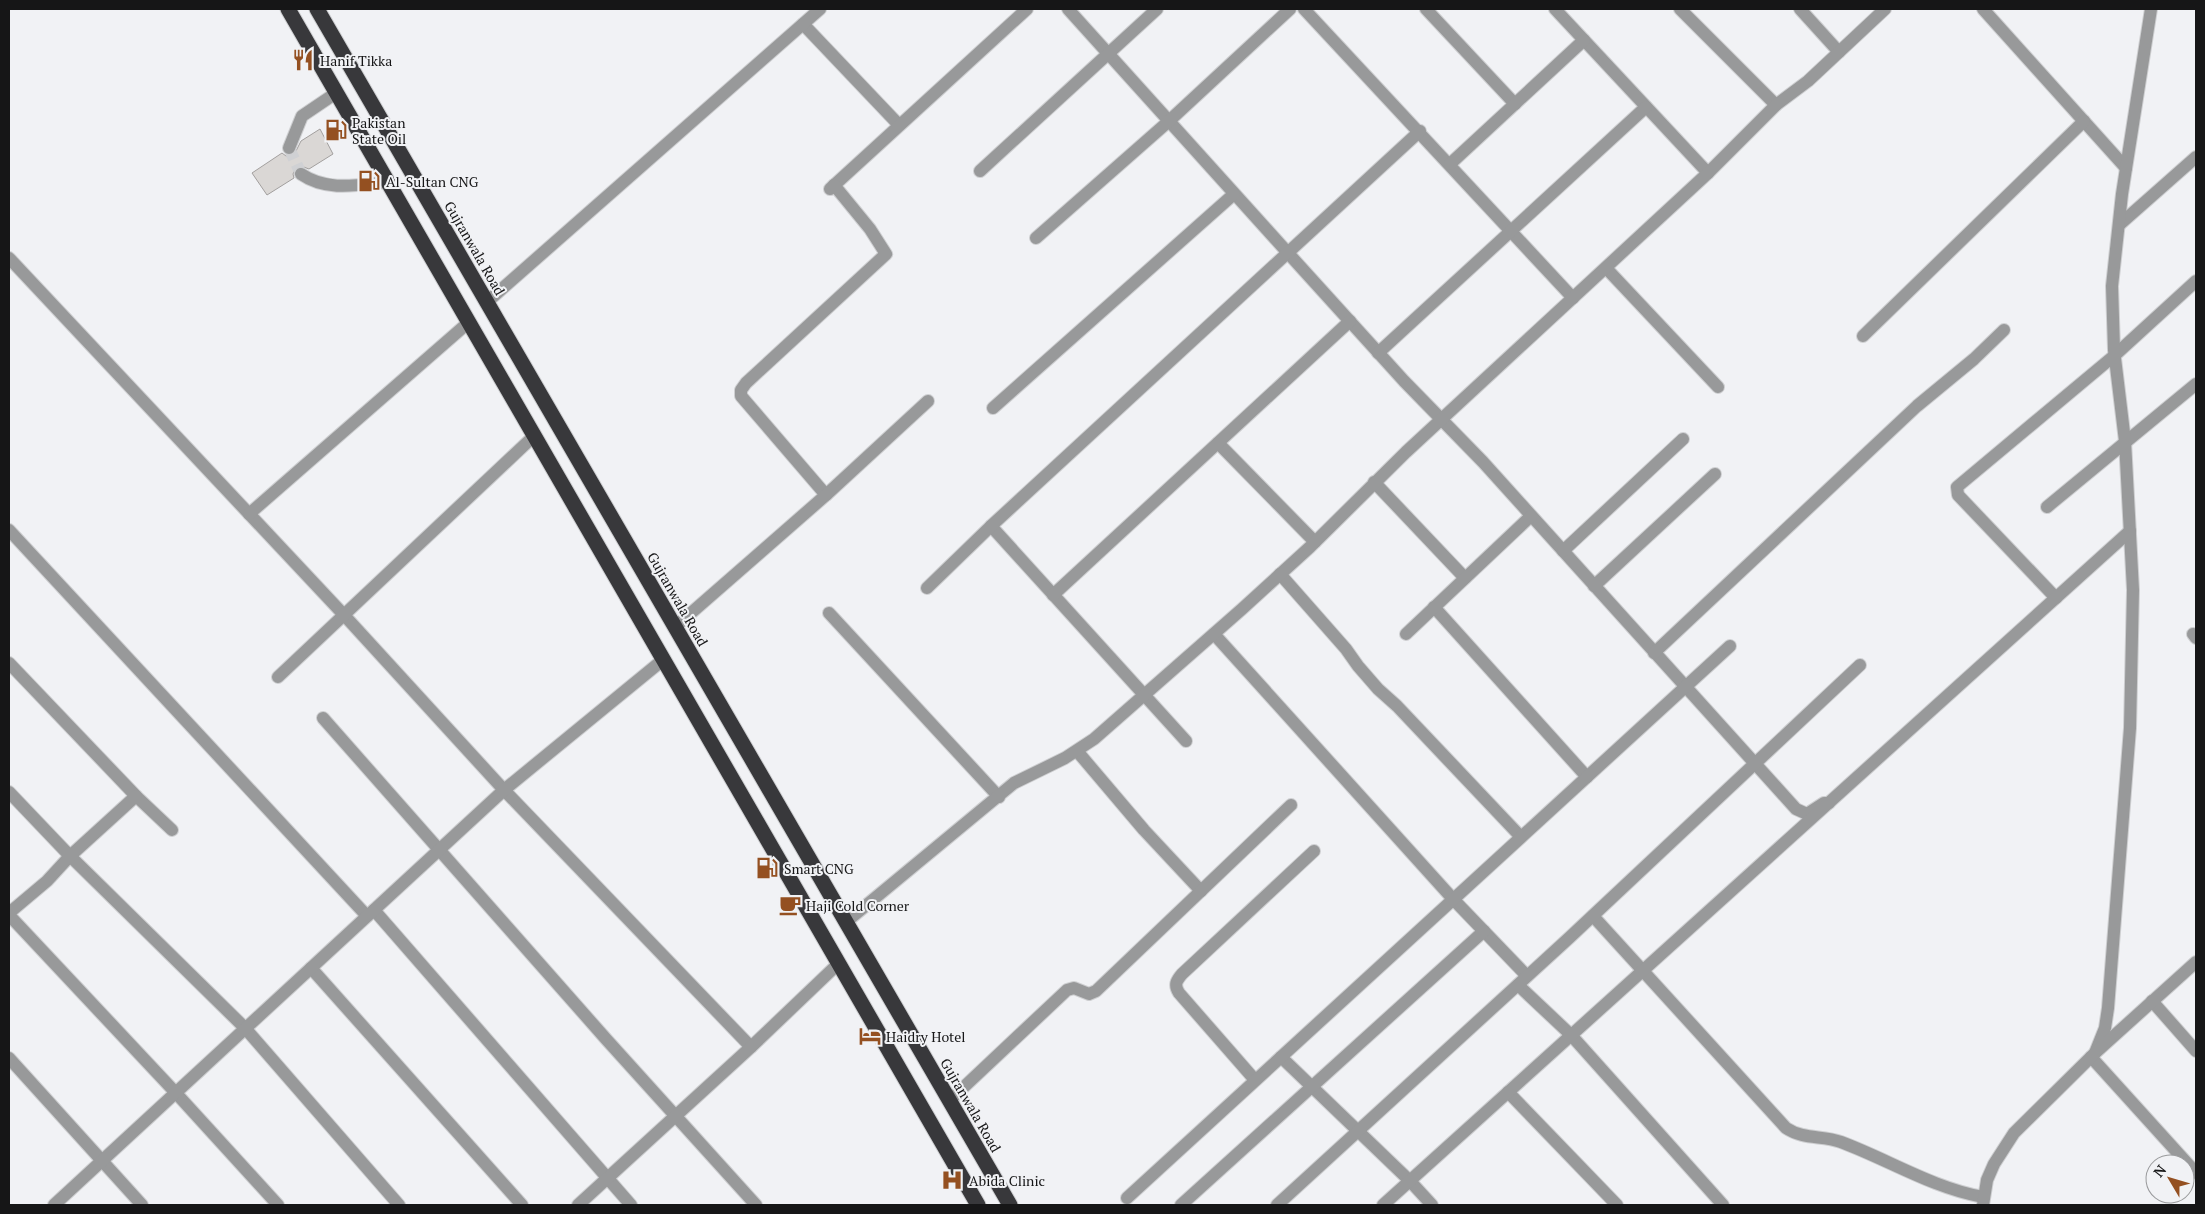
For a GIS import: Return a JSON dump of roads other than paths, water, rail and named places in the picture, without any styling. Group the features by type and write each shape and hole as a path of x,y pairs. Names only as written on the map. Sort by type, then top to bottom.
{"highway":[{"path":"288,9 978,1205"},
{"name":"Gujranwala Road","path":"317,9 1010,1205"},
{"path":"336,93 359,81"}],"street":[{"path":"487,302 820,9"},
{"path":"826,495 741,396 741,390 746,383 886,254 870,229 832,187 1028,9"},
{"path":"1068,9 1234,194 1563,551 1799,812 1807,814 1824,803 1829,803"},
{"path":"980,171 1157,9"},
{"path":"1036,238 1169,121 1290,9"},
{"path":"1304,9 1347,57 1420,131 1573,298"},
{"path":"1426,9 1515,104"},
{"path":"1555,9 1708,173"},
{"path":"1680,9 1776,105"},
{"path":"1800,9 1839,52"},
{"path":"846,922 1014,783 1077,751 1214,634 1315,542 1374,482 1708,173 1776,105 1808,81 1885,9"},
{"path":"1983,9 2126,168"},
{"path":"2093,1055 2105,1028 2108,1008 2130,728 2133,590 2125,441 2114,355 2112,286 2126,168 2151,9"},
{"path":"803,24 899,126"},
{"path":"1450,164 1584,40"},
{"path":"289,148 302,116 336,93"},
{"path":"1378,352 1646,106"},
{"path":"1863,336 2084,122"},
{"path":"927,588 991,526 1420,131"},
{"path":"2119,224 2196,157"},
{"path":"301,174 308,179 336,187 388,182"},
{"path":"992,408 1234,194"},
{"path":"9,258 344,614 504,790 751,1047"},
{"path":"1606,268 1718,387"},
{"path":"2056,598 1958,495 1957,487 2114,355 2196,281"},
{"path":"1053,595 1350,321"},
{"path":"249,514 469,322"},
{"path":"1654,653 1917,406 1974,359 2004,330"},
{"path":"2047,507 2196,384"},
{"path":"675,627 826,495 928,401"},
{"path":"278,677 535,435"},
{"path":"1563,551 1682,439"},
{"path":"1218,443 1315,542"},
{"path":"1594,586 1714,474"},
{"path":"1374,482 1465,578"},
{"path":"1406,634 1531,516"},
{"path":"991,526 1186,741"},
{"path":"9,530 370,913 631,1205"},
{"path":"1384,1205 2130,531"},
{"path":"1280,574 1378,689 1397,706 1522,837"},
{"path":"1434,607 1587,777"},
{"path":"829,613 999,796"},
{"path":"1214,634 1484,931 1523,981 1723,1205"},
{"path":"1127,1198 1730,646"},
{"path":"54,1205 504,790 664,660"},
{"path":"9,662 136,796 172,830"},
{"path":"1277,1205 1523,981 1860,665"},
{"path":"324,718 438,850 756,1205"},
{"path":"1077,751 1144,830 1201,891"},
{"path":"9,792 70,856 245,1028 399,1205"},
{"path":"136,796 70,856 47,881 9,914 278,1205"},
{"path":"950,1101 1067,990 1074,988 1089,994 1096,991 1291,805"},
{"path":"1255,1080 1179,993 1176,984 1182,974 1314,851"},
{"path":"1593,916 1791,1131 1804,1137 1839,1141 1948,1189 1983,1201 1994,1164 2014,1133 2093,1055 2196,962"},
{"path":"1181,1205 1484,931"},
{"path":"578,1205 839,964"},
{"path":"311,968 522,1205"},
{"path":"2152,1001 2196,1051"},
{"path":"2093,1055 2196,1172"},
{"path":"1281,1057 1410,1181 1432,1205"},
{"path":"9,1058 142,1205"},
{"path":"1508,1092 1617,1205"}],"tunnel":[{"path":"289,148 301,174"}],"place":[{"name":"Hanif Tikka","path":"303,60"},
{"name":"Pakistan State Oil","path":"336,130"},
{"name":"Al-Sultan CNG","path":"369,181"},
{"name":"Smart CNG","path":"767,868"},
{"name":"Haji Cold Corner","path":"790,905"},
{"name":"Haidry Hotel","path":"870,1036"},
{"name":"Abida Clinic","path":"952,1180"}]}
